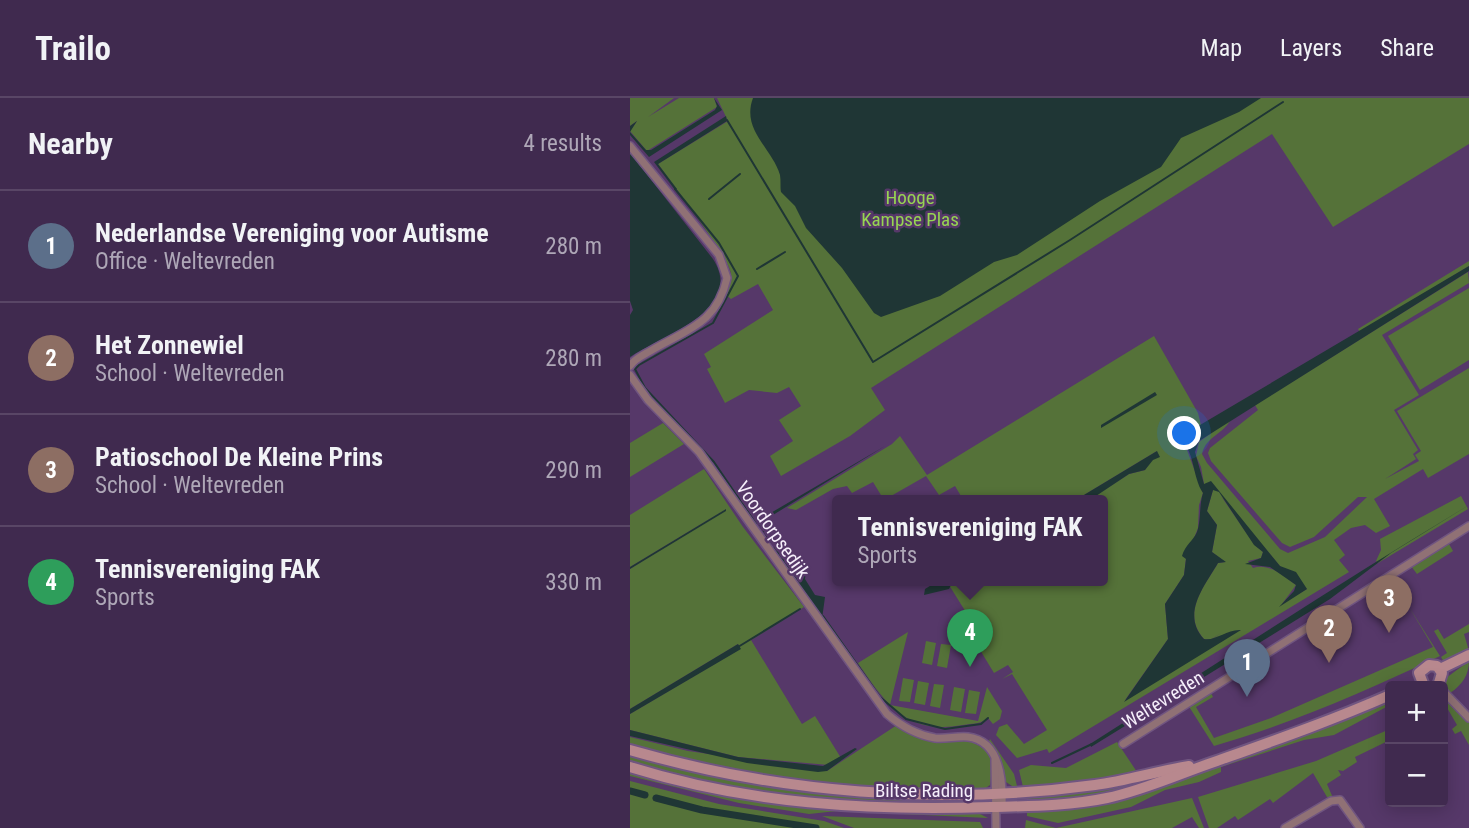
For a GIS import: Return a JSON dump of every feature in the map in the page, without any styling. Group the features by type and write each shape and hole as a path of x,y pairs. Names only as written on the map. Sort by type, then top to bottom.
{"main road":[{"path":"1440,670 1469,655"},
{"path":"1418,681 1419,673 1424,666 1433,665 1440,670 1442,681"},
{"name":"Biltse Rading","path":"630,767 719,790 798,803 929,808 998,807 1108,798 1316,727 1385,697"},
{"name":"Biltse Rading","path":"630,750 699,768 788,784 921,794 999,793 1097,785 1216,761"}],"street":[{"path":"630,146 719,255 727,278 718,303 707,319 640,357 630,366"},
{"name":"Voordorpsedijk","path":"630,375 648,400 699,452 887,715 917,733 937,738 972,738 982,742 994,756 1000,767 996,828"},
{"name":"Weltevreden","path":"1123,744 1469,526"},
{"path":"1448,696 1469,718"},
{"path":"1285,828 1331,801 1340,800 1360,828"}],"green space":[{"path":"630,98 674,98 648,117 679,98 714,98 717,107 647,151 630,131 637,121 630,126"},
{"path":"717,98 1469,98 1469,144 1333,227 1272,134 871,388 885,410 850,436 781,476 770,456 793,441 779,420 801,406 789,387 777,393 749,390 725,403 707,369 711,367 704,354 773,310 758,284 731,299 726,295 731,277 728,265 658,164 728,121"},
{"path":"1469,261 1469,266 1360,332 1358,329"},
{"path":"1468,272 1469,283 1382,335 1419,395 1394,410 1418,450 1413,454 1416,459 1385,479 1419,461 1415,455 1421,451 1397,411 1469,368 1469,454 1428,478 1423,469 1374,499 1390,526 1376,533 1365,525 1351,528 1334,540 1345,555 1339,560 1349,572 1049,753 1047,749 1017,758 996,735 999,727 1007,724 1024,744 1047,730 1012,674 1002,679 1013,672 1008,665 994,673 966,627 972,622 950,586 1108,586 1108,495 1096,495 1129,474 1145,470 1157,451 1084,495 960,495 955,486 939,495 926,476 893,495 881,495 873,482 852,493 847,486 833,489 796,510 787,508 892,444 900,436 927,475 1154,336 1198,413 1201,425 1179,438 1184,442 1203,493 1199,505 1198,528 1186,558 1184,575 1165,604 1168,639 1125,700 1221,633 1210,640 1204,639 1195,620 1201,591 1218,563 1225,562 1212,552 1217,525 1207,511 1213,490 1204,484 1196,456 1199,442 1231,419 1207,443 1202,454 1280,549 1288,553 1325,537 1367,497 1358,497 1314,537 1290,547 1282,543 1211,461 1208,453 1210,448 1258,410 1255,405","holes":["1221,496 1280,566 1307,589 1282,604 1296,585 1265,567 1253,568 1248,561 1261,558 1263,552 1254,544"]},
{"path":"1469,288 1469,360 1420,390 1388,336"},
{"path":"663,423 684,444 630,477 630,443"},
{"path":"704,469 743,527 804,607 751,640 802,724 815,716 841,758 829,765 738,757 630,730 630,714 740,649 738,644 630,709 630,569 726,509 630,567 630,515"},
{"path":"1461,496 1468,509 1378,563 1376,561 1381,550 1380,539"},
{"path":"1449,544 1453,551 1417,574 1411,566"},
{"path":"1409,607 1440,656 1329,706 1214,746 1188,705 1210,691 1213,697 1196,707 1214,738 1271,718 1433,647"},
{"path":"1469,624 1469,632 1464,634 1469,651 1444,662 1441,657 1447,653 1434,631 1438,629 1444,639"},
{"path":"908,632 890,705 858,663"},
{"path":"926,641 936,643 932,665 922,663"},
{"path":"941,644 951,645 947,668 937,666"},
{"path":"1469,661 1464,679 1450,693 1446,678"},
{"path":"903,678 914,680 910,702 899,701"},
{"path":"918,681 929,683 925,705 914,703"},
{"path":"934,684 944,685 940,708 930,706"},
{"path":"954,687 965,689 961,712 950,710"},
{"path":"987,687 1002,711 1000,719 993,724 988,718 982,722 943,727 912,721 890,705 978,721"},
{"path":"969,690 980,692 976,714 965,713"},
{"path":"1448,700 1469,721 1469,745 1461,731 1455,734 1452,729 1457,725 1448,709"},
{"path":"1385,701 1385,708 1334,735 1304,740 1221,767 1221,772 1199,782 1165,790 1131,807 1058,823 1027,816 1027,811 1093,803"},
{"path":"897,725 921,733 961,739 984,749 993,759 990,785 983,790 971,792 840,786 710,767 630,745 630,737 688,751 827,771"},
{"path":"1385,731 1385,742 1355,757 1357,762 1343,771 1338,770 1341,775 1327,784 1333,798 1327,797 1313,773 1273,803 1270,799 1238,820 1235,816 1217,828 1209,828 1198,797 1316,761"},
{"path":"990,739 1014,774 1018,790 1006,782 1001,761 988,743"},
{"path":"1117,742 1137,772 1092,783 1023,787 1019,770 1031,765 1066,768"},
{"path":"630,753 696,771 989,798 973,802 889,805 752,794 630,761"},
{"path":"630,770 867,812 980,814 988,818 837,811 809,814 739,803 630,776"},
{"path":"1180,770 1109,795 1028,804 1027,797 1083,792"},
{"path":"630,781 719,804 824,821 844,828 630,828"},
{"path":"1192,798 1204,828 1199,828 1192,817 1172,828 1056,828"},
{"path":"822,816 980,822 983,828 854,828"},
{"path":"1026,820 1056,828 1025,828"}],"shaded area":[{"path":"714,98 722,110 649,157 630,132 646,150 651,150 715,110 717,106"},
{"name":"Hooge Kampse Plas","path":"753,98 1261,98 1239,112 1181,138 1161,167 1100,201 1017,255 994,262 940,296 881,317 874,313 842,268 806,228 795,206 781,192 780,175 776,165 751,120"},
{"path":"726,116 727,121 658,164 677,189 675,190 654,162"},
{"path":"630,153 713,259 720,277 718,293 709,307 696,319 630,357 630,315 633,310 630,301"},
{"path":"1469,266 1469,271 1199,441 1195,452 1204,484 1211,481 1280,566 1296,572 1307,589 1279,607 1296,585 1270,567 1245,564 1261,558 1263,552 1254,545 1219,492 1213,490 1207,511 1217,525 1212,552 1226,562 1218,563 1201,591 1195,610 1197,630 1204,639 1241,630 1124,702 1168,639 1165,604 1184,575 1186,559 1182,556 1198,528 1203,493 1188,449 1178,438"},
{"path":"1155,392 1157,395 1101,428 1101,425"},
{"path":"885,446 760,523 773,548 757,521"},
{"path":"1157,451 1160,457 1153,460 1145,470 1129,474 1098,495 1084,495"},
{"path":"1469,505 1391,553 1330,599 1091,747 1090,744 1326,593 1421,534"},
{"path":"726,511 630,569 630,567"},
{"path":"783,563 789,566 807,564 805,579 815,595 825,597 822,619"},
{"path":"930,586 950,586 949,589 924,595 925,589"},
{"path":"738,644 741,649 630,714 630,709"},
{"path":"630,730 738,757 823,766 857,749 827,771 818,772 747,763 630,736"}],"waterway":[{"path":"727,120 873,362 1070,240 1283,102"},
{"path":"709,199 740,174"},
{"path":"675,189 719,243 738,276 713,323 635,369 645,388 714,462 756,524"},
{"path":"757,269 785,252"},
{"path":"774,548 787,566"},
{"path":"738,647 800,609"},
{"path":"823,616 880,697 906,719 945,729 981,724 988,718"},
{"path":"1052,763 1092,744"},
{"path":"630,791 645,795"},
{"path":"656,798 702,810 816,828"}],"place":[{"name":"Patioschool De Kleine Prins","path":"1389,633"},
{"name":"Het Zonnewiel","path":"1329,663"},
{"name":"Tennisvereniging FAK","path":"970,667"},
{"name":"Nederlandse Vereniging voor Autisme","path":"1247,697"}]}
